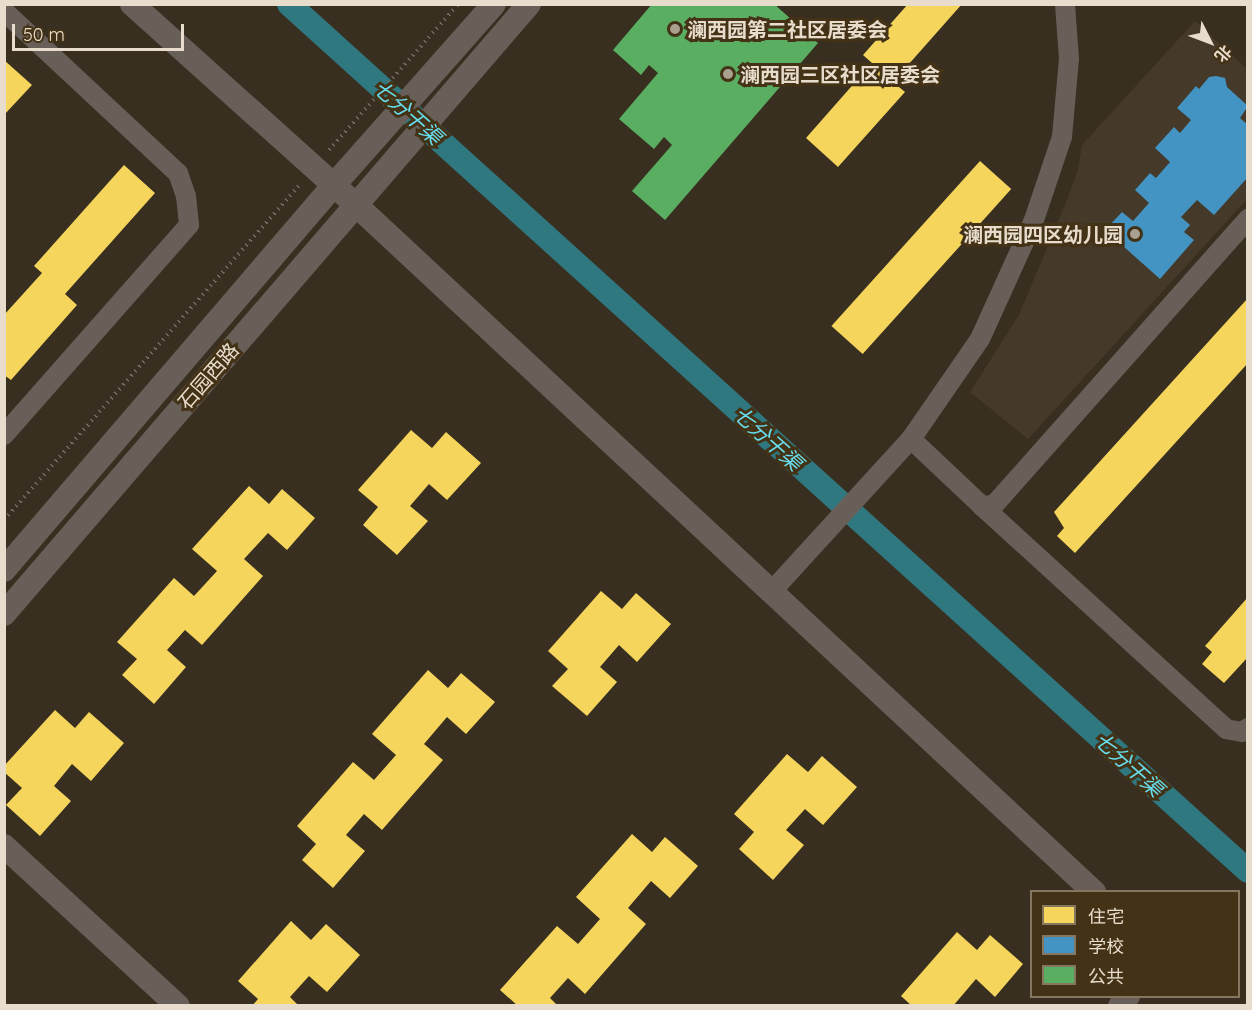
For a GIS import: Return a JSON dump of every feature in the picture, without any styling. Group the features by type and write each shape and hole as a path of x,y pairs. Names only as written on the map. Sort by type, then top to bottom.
{"street":[{"path":"132,4 355,204 1093,890"},
{"name":"石园西路","path":"4,570 333,186 494,4"},
{"name":"石园西路","path":"4,614 529,4"},
{"path":"772,591 911,439 980,339 1034,220 1062,137 1069,58 1065,4"},
{"path":"4,11 178,173 186,196 189,225 4,435"},
{"path":"982,506 993,505 1248,219"},
{"path":"911,439 1226,729 1242,732 1248,728"},
{"path":"4,846 178,1005"}],"path":[{"path":"4,520 459,4"}],"shaded area":[{"name":"澜西园四区幼儿园","path":"1195,21 1247,69 1247,199 1028,439 970,392 1019,315 1067,200 1078,170 1082,145"}],"building: 住宅":[{"path":"908,4 962,4 893,82 905,92 838,167 806,138 872,63 863,55"},
{"path":"4,60 32,85 4,115"},
{"path":"980,161 1011,189 863,354 831,326"},
{"path":"124,165 155,193 65,294 77,305 11,380 4,375 4,315 42,273 34,266"},
{"path":"1248,298 1248,363 1075,553 1057,536 1064,528 1054,512"},
{"path":"411,430 432,448 446,432 481,463 447,500 429,484 410,506 428,521 397,555 363,525 378,507 358,490"},
{"path":"249,486 269,504 282,489 315,518 287,550 268,533 244,559 263,576 202,645 185,630 167,650 186,667 154,704 122,675 137,659 117,642 174,578 194,596 217,571 192,549"},
{"path":"601,591 622,609 636,593 671,624 637,662 619,645 600,667 617,682 587,716 552,686 568,669 548,651"},
{"path":"1248,597 1248,657 1224,683 1202,664 1212,652 1205,646"},
{"path":"428,670 448,688 461,673 495,702 466,734 447,717 424,744 443,760 382,830 364,814 346,835 365,851 333,888 302,860 316,844 297,826 353,762 374,780 396,755 372,734"},
{"path":"55,710 75,728 89,712 124,743 91,781 72,764 54,786 71,801 40,836 6,805 22,788 4,772 4,766"},
{"path":"787,754 808,772 822,756 857,787 823,825 805,809 786,830 804,845 773,880 739,849 754,832 734,814"},
{"path":"632,834 652,852 665,837 698,866 670,898 651,881 628,908 646,924 585,994 568,978 550,998 558,1006 518,1006 500,990 557,926 578,944 600,919 576,897"},
{"path":"291,921 311,940 326,924 360,955 327,992 309,976 290,997 299,1006 252,1006 258,999 238,981"},
{"path":"957,932 977,950 990,935 1023,964 995,997 976,979 953,1006 912,1006 901,996"}],"building: 学校":[{"path":"1209,77 1225,78 1227,87 1248,106 1240,118 1248,125 1248,177 1214,215 1197,200 1181,217 1190,225 1184,232 1194,240 1160,279 1105,230 1122,212 1133,221 1149,203 1135,190 1150,173 1156,178 1170,162 1155,148 1174,127 1180,133 1191,120 1177,108 1196,86 1199,89"}],"building: 公共":[{"path":"652,4 774,4 818,43 665,220 632,191 672,145 664,137 654,149 619,119 658,73 649,65 641,75 613,50"}],"waterway":[{"name":"七分干渠","path":"289,4 1248,871"}],"place":[{"name":"澜西园第二社区居委会","path":"675,29"},
{"name":"澜西园三区社区居委会","path":"728,74"},
{"name":"澜西园四区幼儿园","path":"1135,234"}]}
